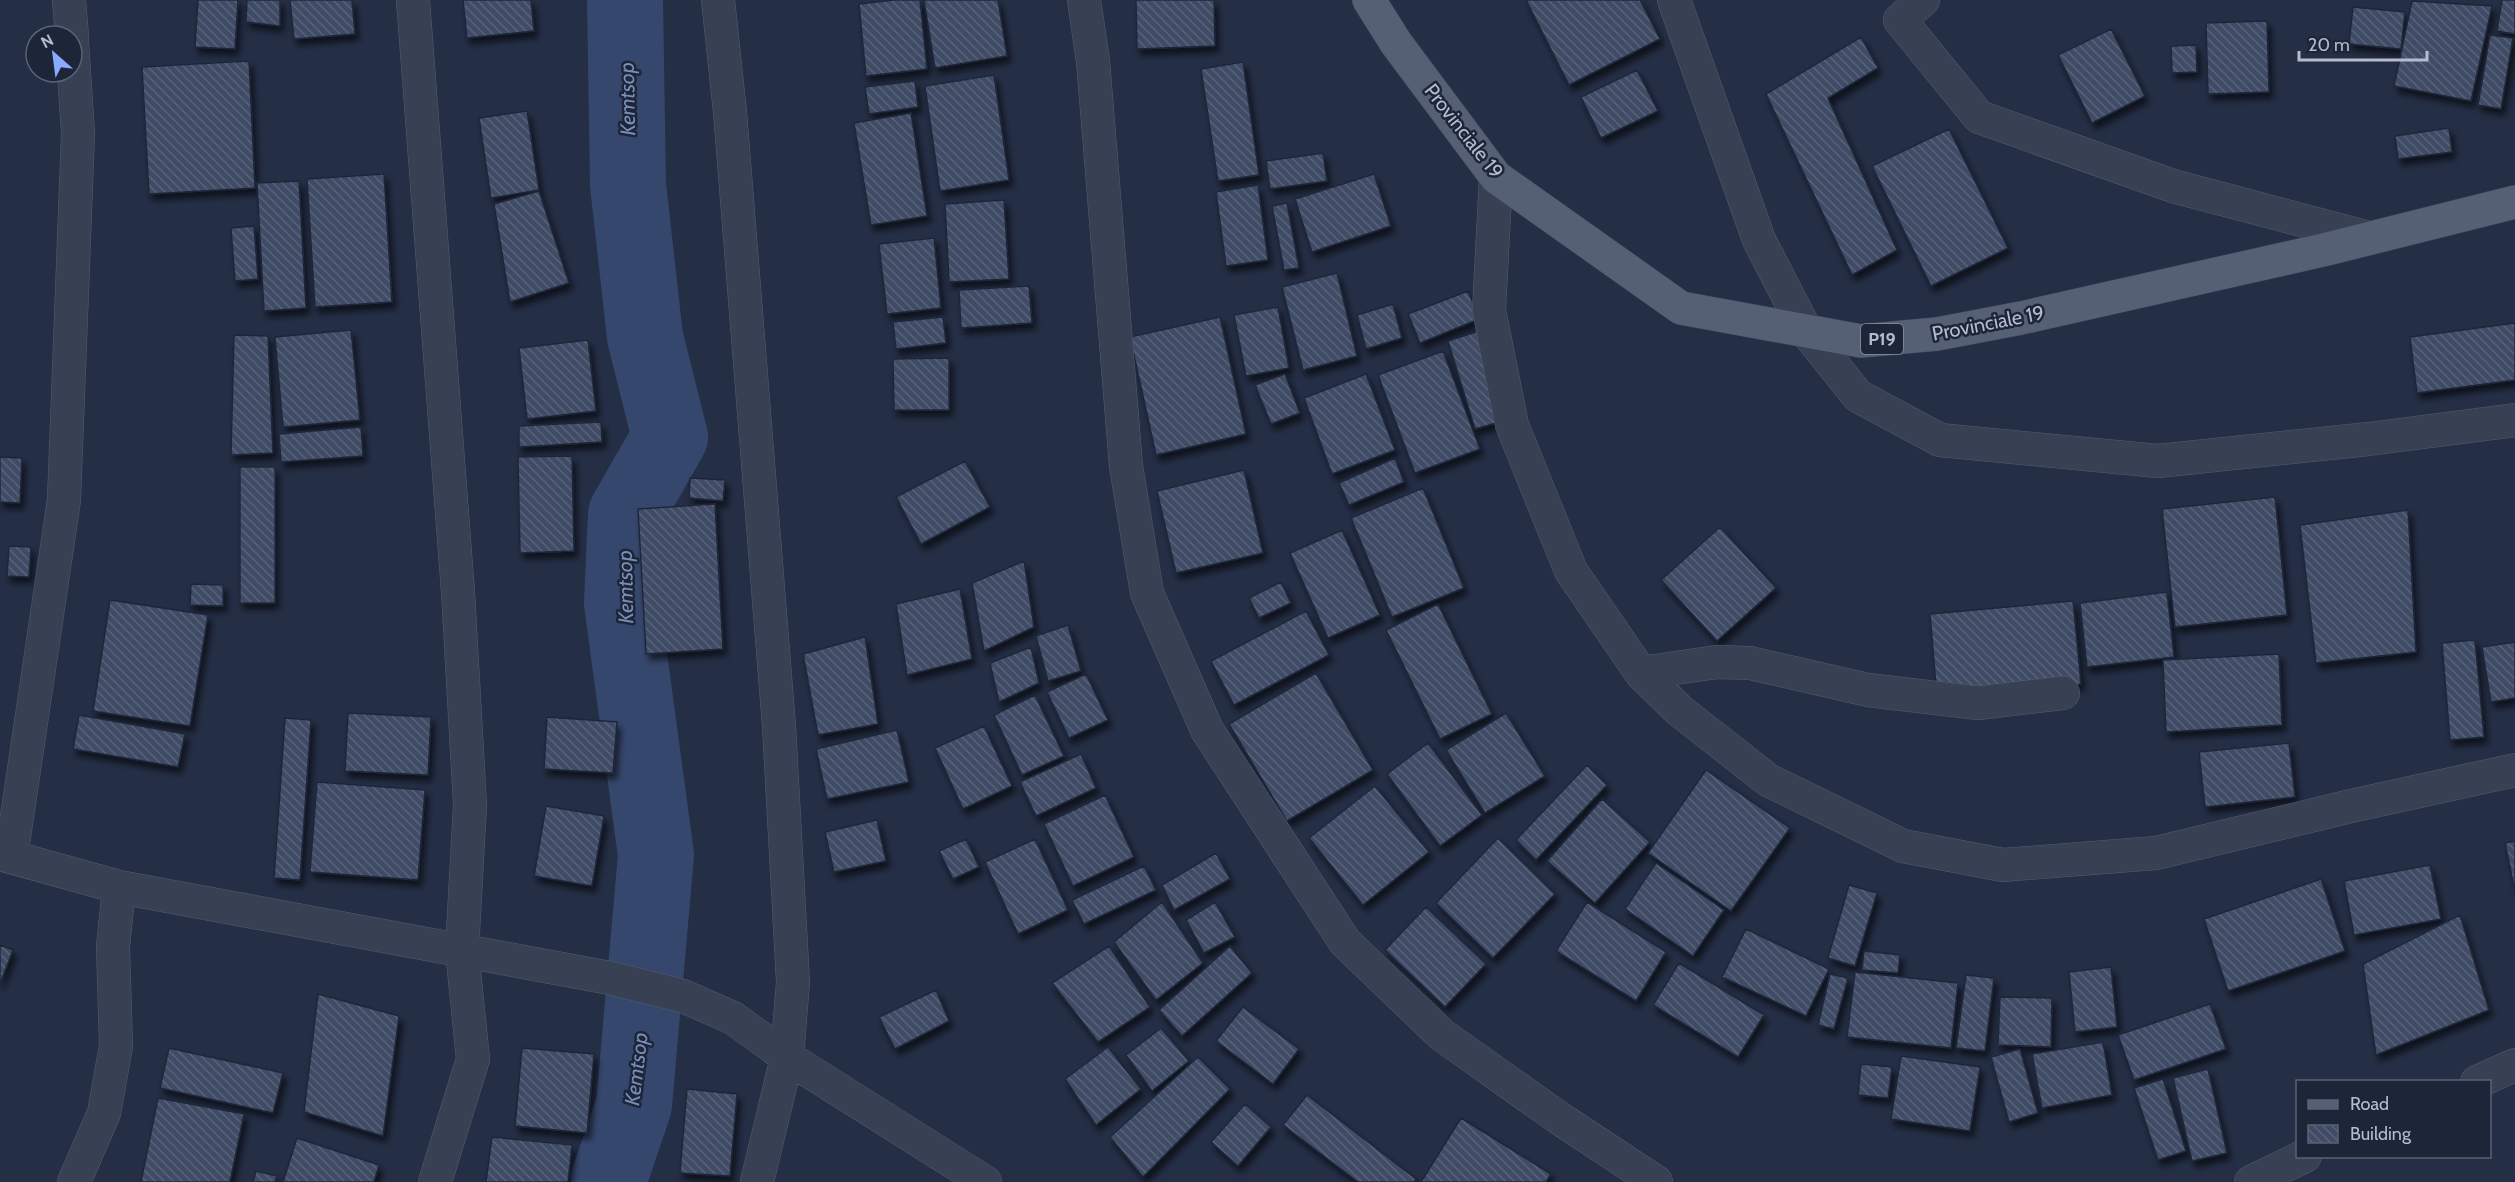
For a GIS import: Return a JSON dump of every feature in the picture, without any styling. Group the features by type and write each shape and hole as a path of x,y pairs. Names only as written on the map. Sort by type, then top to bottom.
{"main road":[{"name":"Provinciale 19","path":"1369,0 1396,43 1496,177 1681,308 1861,342 1937,334 2021,318 2515,202"}],"street":[{"path":"69,0 71,24"},
{"path":"413,0 458,592 470,805 462,951 473,1059 435,1182"},
{"path":"718,0 730,112 780,748 793,982 787,1057 756,1182"},
{"path":"1084,0 1093,61 1126,466 1147,593 1207,730 1346,942 1442,1035 1656,1182"},
{"path":"1674,0 1759,240 1806,331 1858,396 1940,440 2158,461 2369,439 2515,420"},
{"path":"1923,0 1900,20 1978,117 2173,186 2369,238"},
{"path":"75,84 78,133 64,500 6,856 119,887 610,978 683,996 733,1018 787,1057 985,1182"},
{"path":"1496,177 1489,310 1512,425 1571,571 1641,674 1679,710 1768,780 1903,846 2003,865 2156,852 2515,770"},
{"path":"1641,674 1717,662 1750,663 1868,690 1978,702 2063,693"},
{"path":"74,1182 105,1113 116,1046 113,947 119,887"},
{"path":"2481,1080 2515,1065"},
{"path":"2251,1182 2301,1158"}],"shaded area":[{"path":"621,1017 663,1037 629,1182 577,1182"}],"building":[{"path":"198,0 238,0 235,49 195,47"},
{"path":"247,0 280,0 280,26 246,22"},
{"path":"290,0 352,0 355,34 294,39"},
{"path":"463,0 531,0 534,31 467,38"},
{"path":"920,0 927,69 866,76 859,4"},
{"path":"924,0 998,0 1007,56 935,68"},
{"path":"1136,0 1214,0 1215,46 1137,49"},
{"path":"1526,0 1640,0 1660,39 1569,85"},
{"path":"2502,0 2515,0 2515,34 2497,31"},
{"path":"2412,1 2492,6 2471,101 2394,86"},
{"path":"2353,7 2405,12 2401,49 2349,44"},
{"path":"2267,21 2269,92 2208,94 2206,23"},
{"path":"2111,29 2145,96 2092,123 2058,55"},
{"path":"2490,35 2513,38 2501,109 2478,105"},
{"path":"1861,37 1878,68 1828,98 1897,250 1852,275 1766,94"},
{"path":"2196,45 2197,72 2172,73 2171,46"},
{"path":"249,61 255,188 149,194 142,67"},
{"path":"1243,62 1259,175 1218,181 1201,69"},
{"path":"1637,70 1658,111 1601,138 1581,97"},
{"path":"994,75 1009,180 940,191 925,86"},
{"path":"915,81 918,107 869,114 865,87"},
{"path":"527,111 539,190 491,198 479,118"},
{"path":"911,113 927,216 871,225 854,123"},
{"path":"2449,128 2452,152 2398,159 2395,136"},
{"path":"1949,129 2008,248 1931,286 1872,166"},
{"path":"1323,153 1327,181 1270,189 1266,161"},
{"path":"384,174 392,302 315,307 307,179"},
{"path":"1374,174 1391,226 1312,252 1295,199"},
{"path":"299,181 306,308 264,311 257,183"},
{"path":"1258,185 1268,260 1226,266 1216,192"},
{"path":"539,191 569,283 510,302 494,204"},
{"path":"1004,200 1009,279 949,282 945,204"},
{"path":"1287,203 1299,268 1284,270 1272,206"},
{"path":"254,226 258,279 235,281 231,228"},
{"path":"934,238 941,308 887,314 879,244"},
{"path":"1337,273 1357,356 1303,370 1282,287"},
{"path":"1029,286 1032,323 961,328 959,290"},
{"path":"1468,291 1479,319 1420,343 1408,314"},
{"path":"1393,304 1402,338 1366,349 1357,315"},
{"path":"1278,307 1289,368 1246,376 1234,315"},
{"path":"943,317 946,343 896,349 893,322"},
{"path":"1220,317 1246,434 1156,455 1130,337"},
{"path":"2515,323 2515,380 2417,393 2410,337"},
{"path":"351,330 360,420 283,427 275,337"},
{"path":"1482,330 1510,419 1475,429 1448,341"},
{"path":"234,335 268,336 273,453 231,455"},
{"path":"588,340 596,411 527,419 519,348"},
{"path":"1443,351 1480,449 1415,473 1378,375"},
{"path":"949,358 949,410 894,410 893,359"},
{"path":"1285,374 1300,413 1271,424 1255,385"},
{"path":"1366,374 1395,450 1332,474 1304,398"},
{"path":"601,422 602,442 519,447 519,426"},
{"path":"361,427 363,456 281,462 279,434"},
{"path":"572,456 574,551 520,553 518,457"},
{"path":"0,457 22,458 20,503 0,502"},
{"path":"1395,458 1404,482 1349,505 1339,483"},
{"path":"965,461 990,507 921,544 896,497"},
{"path":"240,467 275,467 275,603 240,603"},
{"path":"1244,470 1263,553 1176,573 1157,491"},
{"path":"690,478 725,480 723,501 689,498"},
{"path":"1423,488 1464,588 1392,617 1351,518"},
{"path":"2275,497 2287,615 2175,627 2162,509"},
{"path":"715,504 723,649 646,654 638,509"},
{"path":"2408,510 2416,652 2316,663 2300,525"},
{"path":"1720,527 1776,588 1717,641 1661,580"},
{"path":"1342,530 1380,615 1328,638 1290,553"},
{"path":"9,546 31,547 29,577 7,576"},
{"path":"1024,561 1034,627 984,651 972,583"},
{"path":"1281,582 1291,603 1259,618 1249,598"},
{"path":"191,584 223,585 223,606 190,605"},
{"path":"960,589 972,659 907,675 896,604"},
{"path":"2167,592 2174,657 2087,667 2080,603"},
{"path":"110,600 208,615 190,726 93,711"},
{"path":"2073,601 2081,684 1937,698 1930,614"},
{"path":"1438,604 1492,714 1440,739 1386,630"},
{"path":"1306,611 1329,655 1234,705 1211,661"},
{"path":"1068,625 1081,671 1048,681 1036,636"},
{"path":"865,637 878,724 818,735 803,654"},
{"path":"2475,640 2484,737 2450,740 2442,643"},
{"path":"2515,642 2515,698 2491,702 2482,647"},
{"path":"1031,647 1039,683 999,702 990,663"},
{"path":"2279,654 2282,725 2166,732 2163,660"},
{"path":"1316,673 1373,770 1287,821 1229,724"},
{"path":"1086,674 1108,720 1069,738 1047,692"},
{"path":"1035,695 1064,756 1022,775 994,715"},
{"path":"348,713 431,717 428,775 345,771"},
{"path":"1506,713 1545,776 1485,813 1446,750"},
{"path":"79,715 185,734 178,767 73,749"},
{"path":"547,717 617,722 613,773 544,769"},
{"path":"285,718 311,720 300,880 274,878"},
{"path":"984,726 1012,786 963,809 935,748"},
{"path":"897,730 909,782 827,799 816,749"},
{"path":"1428,743 1482,815 1440,846 1387,774"},
{"path":"2289,743 2295,797 2205,807 2199,752"},
{"path":"1081,754 1096,788 1036,816 1020,782"},
{"path":"1587,765 1607,785 1536,860 1516,840"},
{"path":"1706,770 1790,828 1731,911 1648,853"},
{"path":"317,782 425,790 418,880 310,872"},
{"path":"1375,786 1429,852 1363,905 1309,838"},
{"path":"1105,795 1134,857 1073,886 1044,824"},
{"path":"1602,799 1650,842 1595,903 1547,861"},
{"path":"546,806 604,816 592,886 534,876"},
{"path":"877,820 886,861 834,872 825,832"},
{"path":"1498,838 1555,894 1493,958 1436,903"},
{"path":"966,839 979,867 953,879 939,851"},
{"path":"1035,839 1068,910 1018,934 985,862"},
{"path":"2515,841 2515,892 2505,843"},
{"path":"1216,853 1230,879 1174,910 1162,885"},
{"path":"1656,863 1724,910 1693,956 1625,909"},
{"path":"2430,865 2441,919 2354,935 2344,881"},
{"path":"1144,866 1156,890 1084,924 1072,900"},
{"path":"2321,879 2345,951 2228,991 2204,919"},
{"path":"1849,885 1877,893 1855,966 1828,958"},
{"path":"1162,902 1203,963 1156,1000 1114,942"},
{"path":"1215,902 1235,937 1204,953 1186,920"},
{"path":"1587,902 1666,952 1636,1001 1556,951"},
{"path":"1426,907 1486,964 1445,1007 1385,950"},
{"path":"2460,915 2489,1010 2376,1055 2363,964"},
{"path":"1746,929 1829,969 1806,1016 1722,977"},
{"path":"0,945 13,950 0,984"},
{"path":"1109,946 1150,1007 1098,1042 1052,983"},
{"path":"1230,946 1252,973 1182,1036 1159,1010"},
{"path":"1864,951 1900,955 1898,973 1862,970"},
{"path":"1679,963 1764,1015 1738,1057 1653,1005"},
{"path":"2111,967 2117,1027 2075,1032 2069,972"},
{"path":"1855,972 1958,983 1951,1048 1847,1037"},
{"path":"1830,974 1848,978 1834,1029 1818,1025"},
{"path":"1966,975 1994,978 1985,1051 1956,1048"},
{"path":"936,990 949,1021 895,1049 879,1017"},
{"path":"318,994 399,1016 383,1136 304,1112"},
{"path":"2000,997 2052,998 2051,1047 1998,1045"},
{"path":"2210,1004 2226,1049 2134,1080 2118,1035"},
{"path":"1243,1007 1299,1049 1273,1084 1216,1041"},
{"path":"1161,1028 1189,1061 1152,1091 1126,1055"},
{"path":"2103,1042 2112,1095 2042,1108 2032,1054"},
{"path":"1108,1047 1141,1089 1096,1125 1065,1079"},
{"path":"169,1048 283,1073 273,1113 160,1088"},
{"path":"522,1048 594,1054 587,1133 515,1126"},
{"path":"2020,1049 2038,1113 2009,1122 1991,1057"},
{"path":"1901,1056 1980,1067 1970,1131 1891,1119"},
{"path":"1198,1057 1230,1089 1143,1177 1110,1137"},
{"path":"1861,1064 1892,1067 1888,1098 1858,1095"},
{"path":"2208,1069 2227,1153 2192,1161 2173,1078"},
{"path":"2163,1079 2186,1151 2158,1160 2134,1088"},
{"path":"687,1089 737,1094 730,1176 680,1173"},
{"path":"1307,1095 1416,1179 1414,1182 1358,1182 1283,1125"},
{"path":"158,1098 244,1114 230,1182 141,1182"},
{"path":"1245,1104 1271,1127 1238,1166 1211,1142"},
{"path":"1461,1118 1551,1174 1546,1182 1421,1182"},
{"path":"492,1137 572,1145 568,1182 486,1182"},
{"path":"297,1138 379,1165 374,1182 283,1182"},
{"path":"256,1171 277,1176 275,1182 253,1182"}],"waterway":[{"name":"Kemtsop","path":"608,1182 634,1105 656,855 622,603 626,514 670,437 645,337 628,185 625,0"}]}
